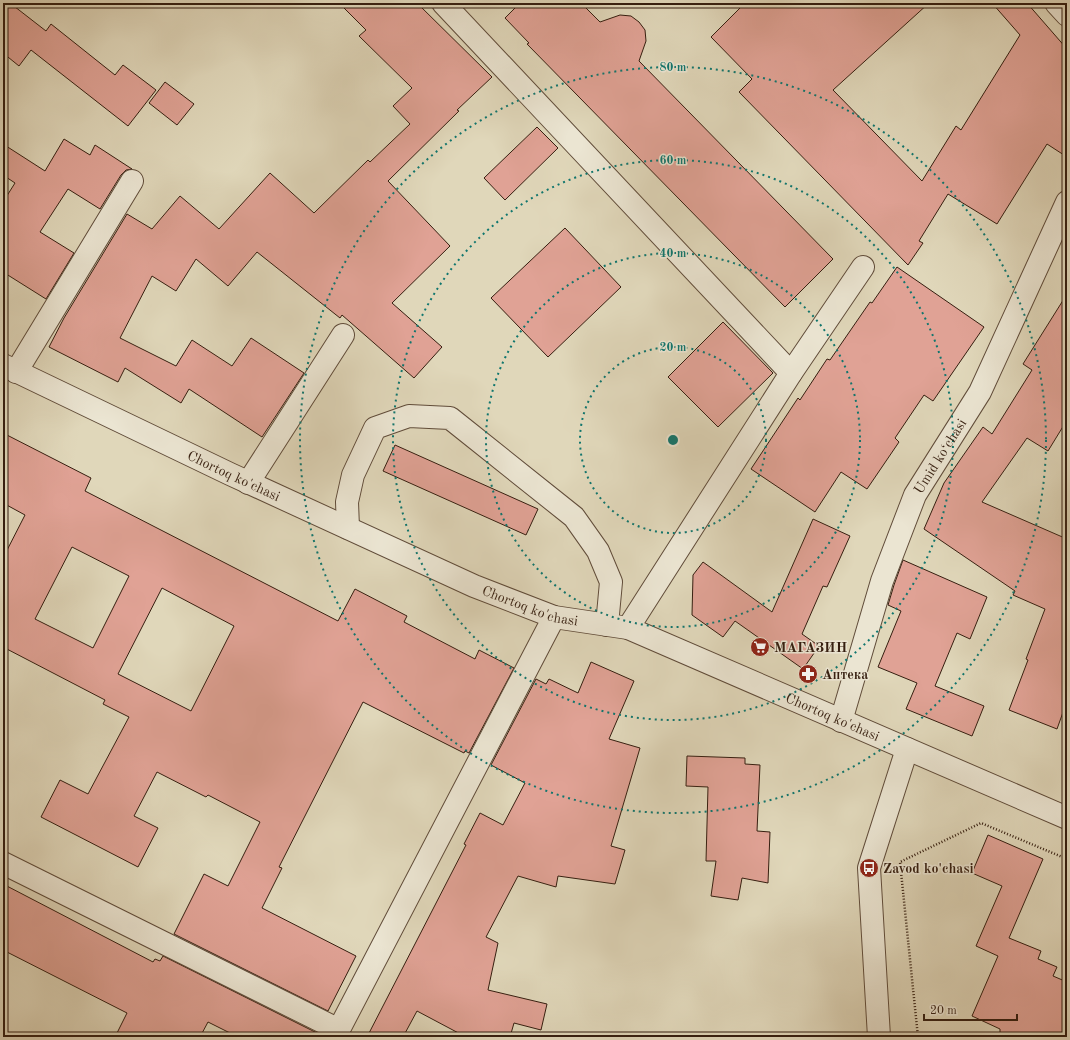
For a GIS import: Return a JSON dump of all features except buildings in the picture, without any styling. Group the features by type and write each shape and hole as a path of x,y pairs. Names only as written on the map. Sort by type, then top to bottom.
{"street":[{"path":"444,3 791,373"},
{"path":"1056,3 1067,15"},
{"path":"9,368 132,181"},
{"name":"Umid ko‘chasi","path":"841,721 882,581 915,495 980,392 1067,202"},
{"path":"628,628 791,373 863,266"},
{"path":"248,482 343,335"},
{"name":"Chortoq ko'chasi","path":"9,368 248,482 474,586 554,617 628,628 1067,818"},
{"path":"348,528 347,502 353,475 375,428 409,416 450,418 574,517 598,551 611,582 606,625"},
{"path":"3,863 337,1034 554,617"},
{"path":"879,1037 869,868 907,749"}],"path":[{"path":"918,1037 900,862 981,823 1067,859"}],"place":[{"name":"МАГАЗИН","path":"760,647"},
{"name":"Аптека","path":"808,674"},
{"name":"Zavod ko'chasi","path":"869,868"}]}
